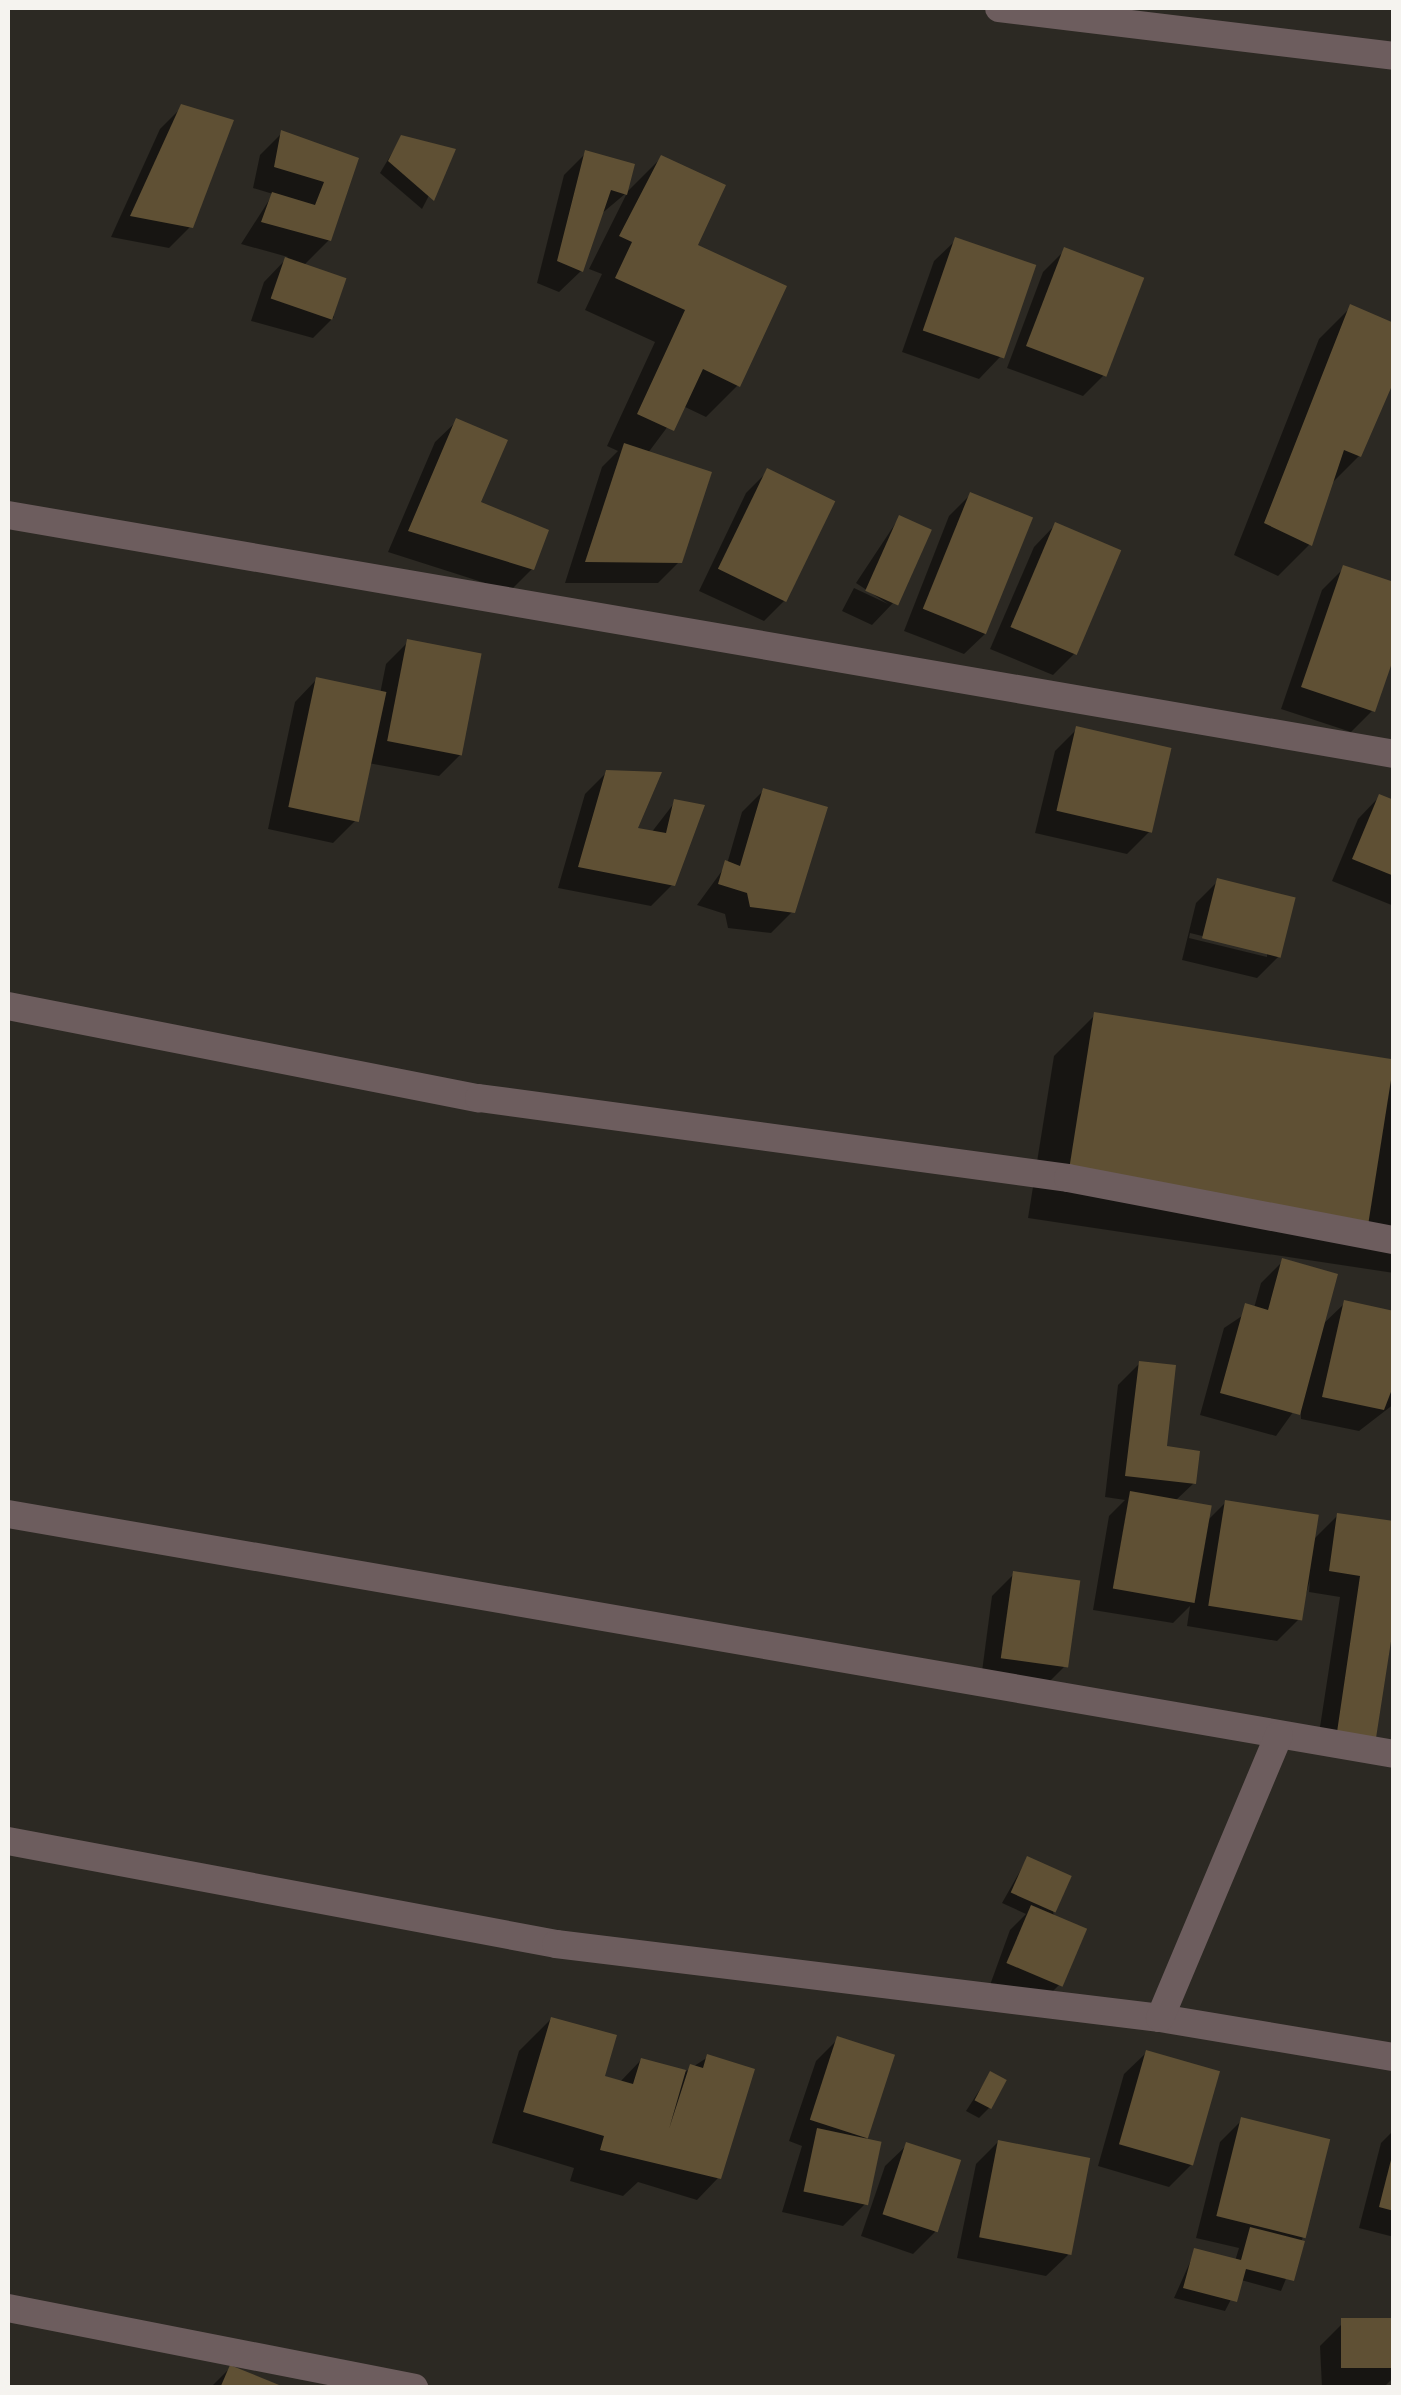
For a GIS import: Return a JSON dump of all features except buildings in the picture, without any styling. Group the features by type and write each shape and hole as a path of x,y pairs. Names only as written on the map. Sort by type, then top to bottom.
{"street":[{"path":"999,8 1394,56"},
{"path":"8,515 1394,754"},
{"path":"8,1006 480,1098 1068,1178 1394,1240"},
{"path":"8,1514 1394,1754"},
{"path":"1160,2018 1278,1735"},
{"path":"8,1842 556,1944 1160,2018 1394,2058"},
{"path":"8,2308 414,2388"}]}
